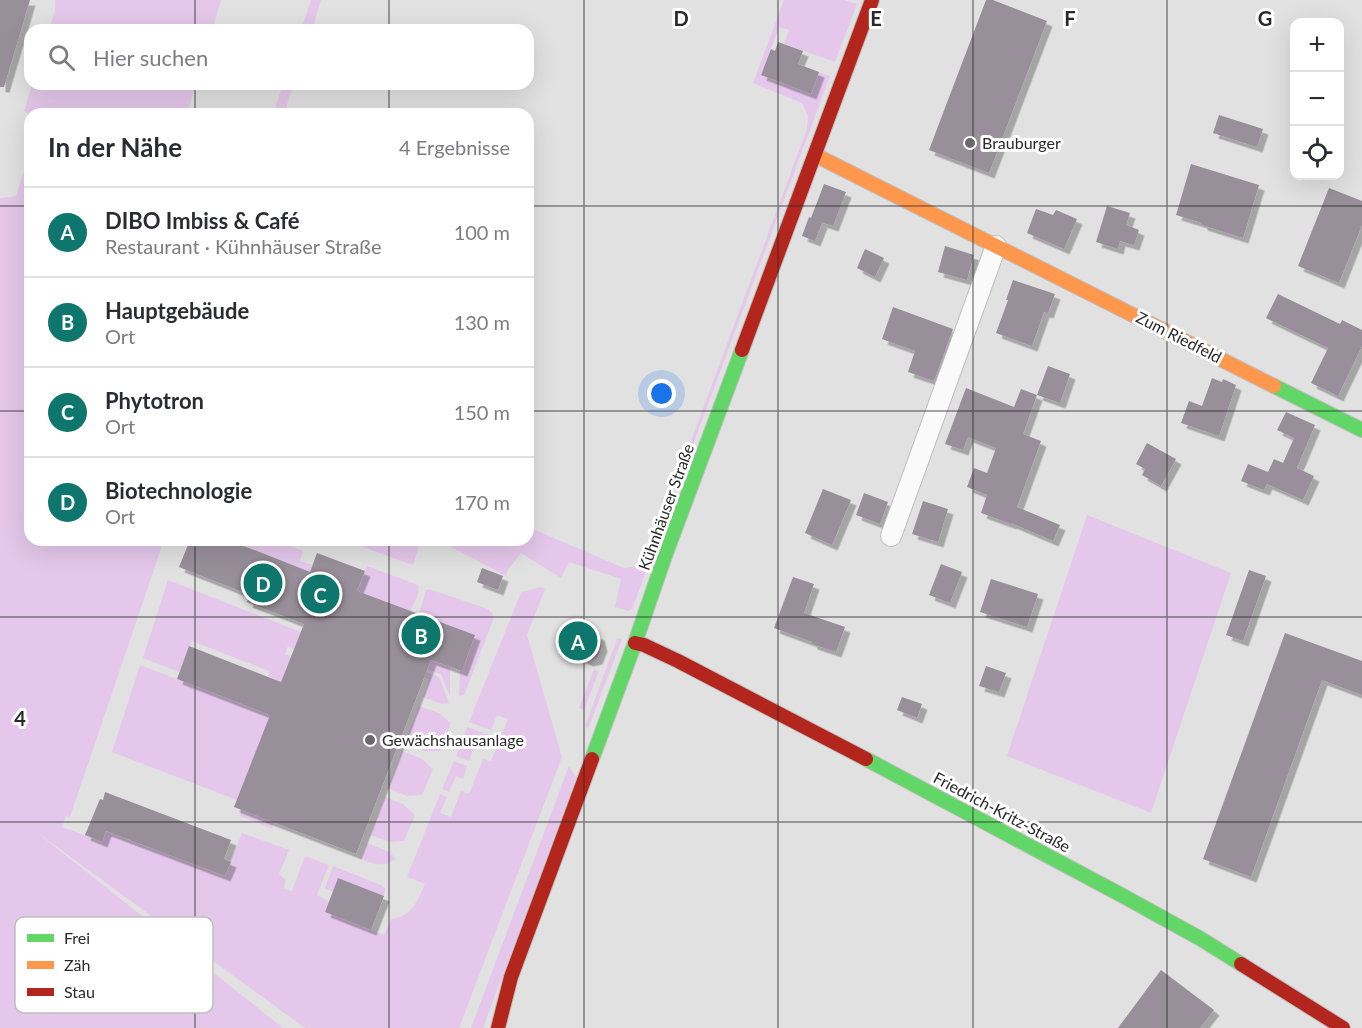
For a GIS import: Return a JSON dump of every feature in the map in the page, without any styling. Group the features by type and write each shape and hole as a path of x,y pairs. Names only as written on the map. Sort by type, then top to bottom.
{"street":[{"name":"Kühnhäuser Straße","path":"498,1028 511,976 872,0"},
{"name":"Zum Riedfeld","path":"815,155 1362,430"},
{"path":"891,536 996,246"},
{"name":"Friedrich-Kritz-Straße","path":"635,643 678,661 1086,876 1201,939 1343,1028"}],"shaded area":[{"path":"55,0 221,0 214,24 51,24"},
{"path":"311,0 321,0 314,24 303,24"},
{"path":"784,0 844,0 857,4 835,62 784,44 789,30 779,27 761,75 811,94 819,72 830,76 632,609 628,611 615,607 621,579 569,562 561,578 521,553 507,571 506,576 449,546 534,546 534,530 624,568 633,567 645,559 650,551 807,129 808,116 802,103 753,83"},
{"path":"30,90 194,90 189,108 25,108"},
{"path":"281,90 292,90 286,108 275,108"},
{"path":"24,171 24,546 162,546 70,817 66,816 62,827 101,841 106,831 225,876 242,833 289,850 279,874 286,880 284,889 292,891 305,856 329,865 317,895 329,901 325,912 384,935 391,919 409,912 425,884 407,877 440,794 447,797 440,813 451,817 461,791 469,794 483,759 491,761 508,719 497,715 491,730 469,722 521,592 541,587 545,589 527,635 562,757 459,1028 305,1028 213,961 213,917 153,917 35,831 143,917 15,917 15,1013 213,1013 213,972 283,1028 0,1028 0,198 16,196"},
{"path":"1087,515 1231,573 1151,813 1007,756"},
{"path":"244,546 290,546 303,551 300,561 312,565 310,572"},
{"path":"360,546 419,546 413,565"},
{"path":"367,566 418,585 417,598 410,611 340,635"},
{"path":"168,580 301,632 294,649 288,646 285,654 291,657 281,682 268,676 269,671 192,641 179,672 143,658"},
{"path":"429,589 488,609 493,614 493,620 464,695 459,696 460,670 462,671 475,635 419,614 426,590"},
{"path":"619,638 622,639 588,729 585,726"},
{"path":"338,645 401,663 439,677 449,703 442,704 423,697 429,679"},
{"path":"406,650 450,667 450,696 441,674 402,660"},
{"path":"140,665 270,715 237,800 112,752"},
{"path":"594,669 599,671 584,710 579,708"},
{"path":"419,706 439,713 451,723 440,751 426,751 405,743"},
{"path":"467,727 489,735 483,749 475,746 469,761 456,756"},
{"path":"402,751 422,759 433,769 422,795 407,796 388,788"},
{"path":"454,761 467,766 463,779 456,776 449,792 442,789"},
{"path":"569,766 576,778 483,1028 471,1028"},
{"path":"385,797 403,804 415,815 404,841 390,842 370,835"},
{"path":"242,810 274,822 272,828 240,816"},
{"path":"367,843 387,851 396,858 387,864 375,864 361,859"},
{"path":"333,866 381,885 385,889 384,896 338,878 333,892 325,888"}],"building":[{"path":"0,0 30,0 4,87 0,87"},
{"path":"986,0 993,0 1047,21 989,173 929,150"},
{"path":"778,42 803,51 798,64 819,72 811,94 761,75 771,49 775,51"},
{"path":"1219,115 1263,129 1257,147 1213,133"},
{"path":"1191,164 1259,185 1243,238 1176,215"},
{"path":"824,184 846,192 833,226 817,221 822,223 815,241 802,236"},
{"path":"1329,188 1362,201 1362,225 1339,283 1298,266"},
{"path":"1107,206 1130,213 1126,225 1139,230 1134,245 1120,241 1118,249 1096,242"},
{"path":"1036,209 1053,215 1056,210 1077,219 1064,249 1027,233"},
{"path":"945,246 974,255 967,280 938,272"},
{"path":"865,249 884,258 875,277 857,268"},
{"path":"1013,280 1055,294 1048,313 1044,312 1032,346 996,333"},
{"path":"1278,294 1340,324 1342,320 1362,330 1362,346 1338,396 1311,383 1328,348 1266,318"},
{"path":"893,307 953,329 934,381 908,372 915,351 882,339"},
{"path":"1048,366 1070,374 1060,403 1037,395"},
{"path":"1212,378 1222,382 1223,379 1236,385 1219,436 1181,423 1189,401 1202,406"},
{"path":"966,388 1014,407 1021,389 1037,395 1023,434 1041,441 1017,507 1060,525 1053,541 981,513 987,495 967,487 974,468 987,473 996,448 968,437 963,450 945,444"},
{"path":"1286,412 1315,425 1297,468 1314,476 1303,500 1267,484 1264,490 1241,481 1248,464 1268,472 1274,459 1283,463 1294,438 1277,430"},
{"path":"1147,443 1176,459 1161,486 1142,475 1145,469 1136,464"},
{"path":"823,489 851,500 832,545 805,533"},
{"path":"864,493 888,502 880,524 856,515"},
{"path":"923,501 948,509 938,542 912,534"},
{"path":"188,546 244,546 310,572 317,553 365,571 357,591 475,635 462,671 431,660 356,854 234,807 270,715 177,679 189,646 281,682 304,624 247,602 250,595 179,567"},
{"path":"941,564 962,572 950,603 929,595"},
{"path":"482,568 503,576 498,590 477,582"},
{"path":"1249,570 1266,576 1243,641 1226,635"},
{"path":"793,577 814,584 804,613 845,627 836,652 774,628"},
{"path":"991,579 1038,594 1027,627 980,612"},
{"path":"581,628 599,635 602,646 597,659 588,661 569,653 565,644 570,632"},
{"path":"1285,633 1362,661 1362,695 1322,680 1251,877 1203,859"},
{"path":"986,666 1006,673 999,692 979,686"},
{"path":"902,697 922,704 917,718 897,710"},
{"path":"105,792 231,840 224,859 231,862 225,876 106,831 102,842 85,835"},
{"path":"338,878 384,896 371,930 325,912"},
{"path":"1161,970 1214,1010 1200,1028 1118,1028"}],"traffic: fast":[{"path":"592,759 742,350"},
{"path":"1274,386 1362,430"},
{"path":"866,759 1125,897 1241,964"}],"traffic: slow":[{"path":"815,155 1274,386"}],"traffic: jam":[{"path":"742,350 872,0"},
{"path":"635,643 678,661 866,759"},
{"path":"498,1028 511,977 592,759"},
{"path":"1241,964 1343,1028"}],"place":[{"name":"Brauburger","path":"970,143"},
{"name":"Biotechnologie","path":"263,583"},
{"name":"Phytotron","path":"320,594"},
{"name":"Hauptgebäude","path":"421,635"},
{"name":"DIBO Imbiss & Café","path":"578,641"},
{"name":"Gewächshausanlage","path":"370,740"}]}
